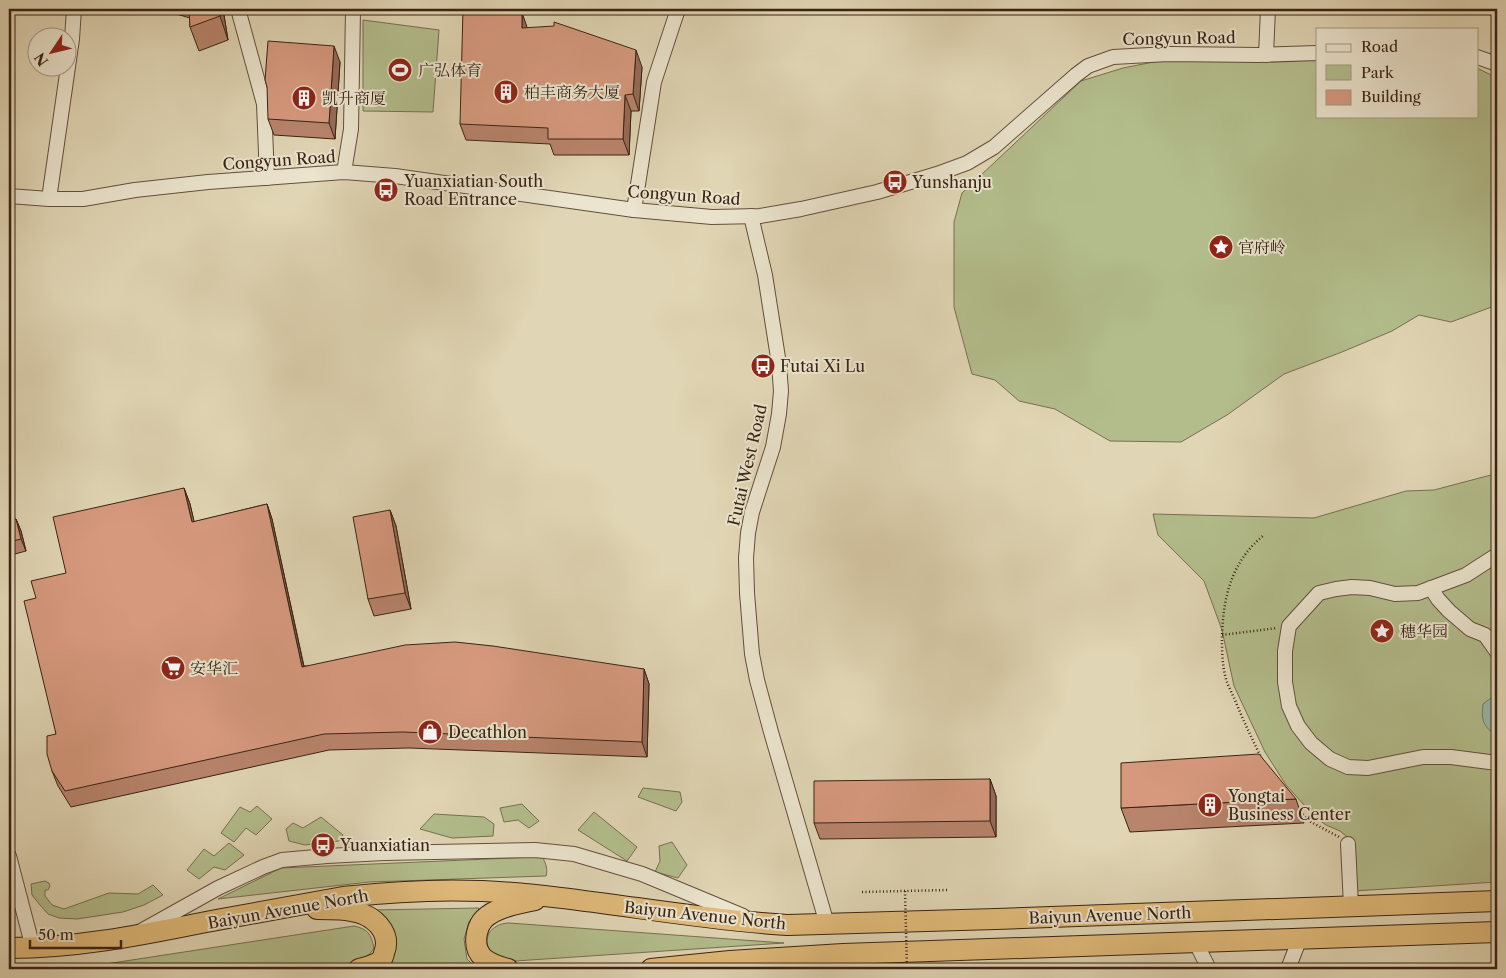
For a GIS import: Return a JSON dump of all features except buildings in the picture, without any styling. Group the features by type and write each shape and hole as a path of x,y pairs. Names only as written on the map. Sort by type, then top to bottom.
{"highway":[{"name":"Baiyun Avenue North","path":"9,948 33,948 129,938 343,896 419,892 481,891 549,897 787,925 1497,902"},
{"path":"508,969 491,964 483,959 478,952 475,942 479,927 484,919 502,909 549,897"},
{"path":"281,908 355,912 372,919 380,925 386,937 387,945 381,960 359,969"},
{"name":"Baiyun Avenue North","path":"651,969 723,965 796,957 845,961 1195,941 1497,932"}],"street":[{"path":"49,199 72,39 74,9"},
{"path":"238,9 264,104 267,178"},
{"path":"344,172 351,129 353,9"},
{"path":"634,210 654,82 678,9"},
{"path":"1266,55 1268,9"},
{"name":"Congyun Road","path":"9,196 83,199 208,182 344,172 395,176 634,210 712,217 781,213 877,192 967,163 994,147 1059,89 1088,66 1113,56 1316,53"},
{"path":"1478,57 1497,64"},
{"name":"Futai West Road","path":"751,216 765,275 781,391 779,414 772,447 752,512 748,533 746,558 751,646 757,680 827,924"},
{"path":"1497,555 1466,574 1418,593 1394,594 1370,588 1352,587 1319,593 1289,626 1285,652 1285,682 1289,706 1298,726 1311,743 1330,759 1348,767 1368,768 1424,756 1451,757 1497,763"},
{"path":"1431,588 1449,611 1470,629 1485,635 1497,652"},
{"path":"1348,844 1351,906"},
{"path":"129,938 218,888 282,860 327,856 535,850 574,854 642,874 760,923"},
{"path":"9,856 14,896 33,948"},
{"path":"1288,969 1300,938"},
{"path":"1195,941 1209,969"},
{"path":"772,969 796,957"}],"path":[{"path":"1263,760 1249,734 1226,679 1222,649 1222,614 1231,579 1242,558 1264,535"},
{"path":"1222,635 1289,626"},
{"path":"1298,811 1311,822 1340,837 1348,844"},
{"path":"1497,818 1497,823"},
{"path":"862,892 948,890"},
{"path":"904,891 907,969"}],"green space":[{"name":"广弘体育","path":"363,20 439,30 433,112 363,111"},
{"path":"1169,59 1316,60 1316,118 1478,118 1478,68 1497,78 1497,305 1451,322 1419,315 1392,331 1284,374 1227,415 1181,442 1110,441 1055,409 1019,401 995,380 972,374 954,307 954,222 962,193 1081,81 1123,68"},
{"path":"1497,471 1497,882 1354,891 1351,840 1340,831 1326,825 1315,817 1286,785 1265,752 1234,686 1222,630 1204,581 1158,535 1153,514 1314,518 1406,491 1434,490 1491,475"},
{"path":"643,788 680,792 682,802 676,811 638,797"},
{"path":"522,804 539,821 529,828 518,820 504,822 500,808"},
{"path":"257,806 272,819 256,835 246,828 234,842 221,833 240,807 250,812"},
{"path":"594,812 637,847 627,861 578,830"},
{"path":"434,814 484,817 494,824 493,836 452,838 420,829"},
{"path":"321,817 343,835 339,841 305,845 289,841 286,829 293,823 303,828"},
{"path":"672,842 687,865 678,878 655,872 660,861 659,846"},
{"path":"229,843 244,855 225,870 214,867 199,879 187,870 204,849 214,856"},
{"path":"543,858 547,872 546,876 369,882 218,899 281,868"},
{"path":"45,881 50,886 48,890 45,890 45,896 52,905 64,909 109,893 138,894 153,885 163,895 144,905 123,912 77,919 59,918 48,914 32,895 31,884"},
{"path":"479,908 478,912 469,922 464,939 467,959 477,969 383,969 372,910"},
{"path":"504,923 784,943 515,961 501,959 494,955 487,942 492,929"},
{"path":"354,926 368,933 374,948 364,960 343,966 86,967"}],"shaded area":[{"path":"1491,698 1497,698 1497,736 1486,726 1482,715 1483,704"}],"place":[{"name":"广弘体育","path":"400,70"},
{"name":"柏丰商务大厦","path":"506,92"},
{"name":"凯升商厦","path":"304,98"},
{"name":"Yunshanju","path":"895,182"},
{"name":"Yuanxiatian South Road Entrance","path":"386,190"},
{"name":"官府岭","path":"1221,247"},
{"name":"Futai Xi Lu","path":"763,366"},
{"name":"穗华园","path":"1382,631"},
{"name":"安华汇","path":"173,668"},
{"name":"Decathlon","path":"430,732"},
{"name":"Yongtai Business Center","path":"1210,805"},
{"name":"Yuanxiatian","path":"323,845"}]}
